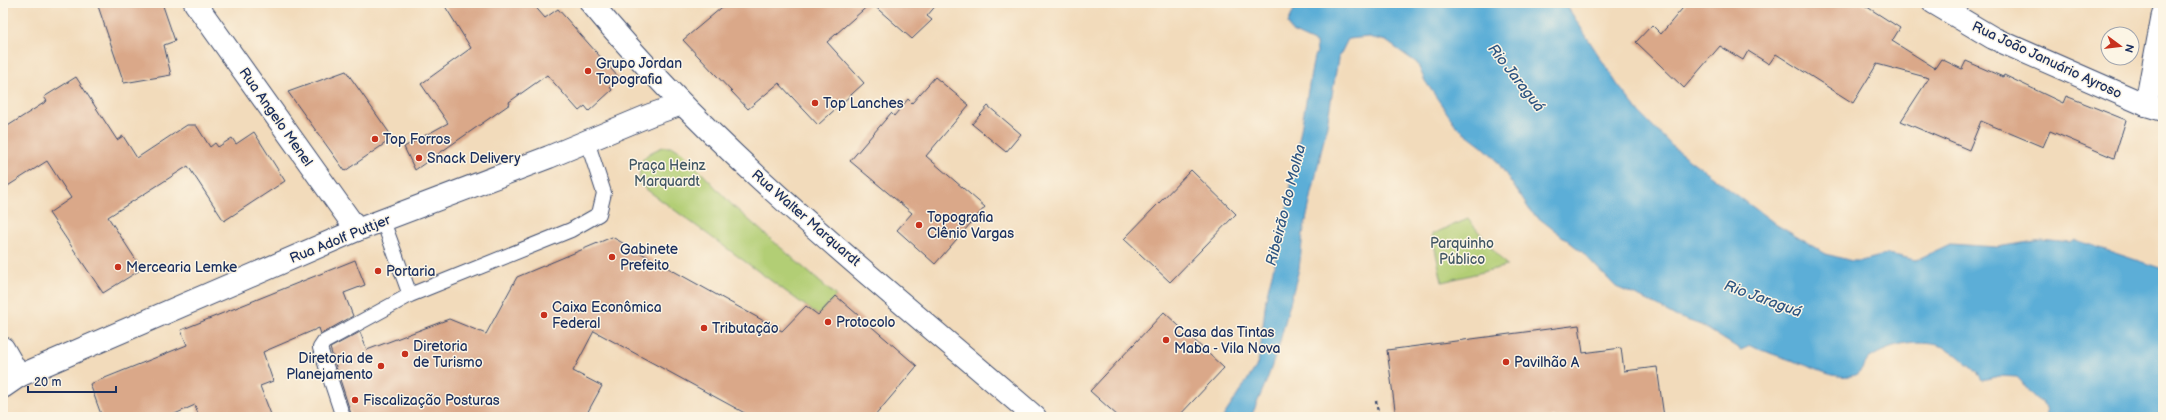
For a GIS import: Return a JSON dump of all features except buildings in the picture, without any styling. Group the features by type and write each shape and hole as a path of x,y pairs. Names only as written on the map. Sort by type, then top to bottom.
{"street":[{"name":"Rua Angelo Menel","path":"195,3 357,230"},
{"name":"Rua Walter Marquardt","path":"591,3 618,36 710,133 1035,417"},
{"name":"Rua João Januário Ayroso","path":"1934,3 1993,38 2154,108"},
{"path":"2154,108 2163,14"},
{"name":"Rua Adolf Puttjer","path":"11,381 357,230 650,115 682,104"},
{"path":"3,348 11,381"}],"lane":[{"path":"343,417 320,348 324,342 410,295 571,230 599,214 603,203 604,193 587,141"},
{"path":"383,220 410,295"}],"path":[{"path":"1376,400 1380,417"}],"green space":[{"name":"Praça Heinz Marquardt","path":"663,147 673,147 683,153 733,206 836,296 818,315 639,184 640,169 643,160 650,153"},
{"name":"Parquinho Público","path":"1468,219 1507,266 1442,282 1432,234"}],"water":[{"name":"Rio Jaraguá","path":"1297,3 1565,3 1617,84 1640,113 1674,148 1777,225 1826,254 1852,261 1861,261 1889,254 1916,260 1950,244 1997,247 2042,240 2069,243 2076,240 2163,269 2163,417 2047,417 2044,404 2032,395 2017,377 1999,376 1982,380 1974,369 1960,357 1944,347 1931,344 1904,344 1878,353 1868,360 1857,374 1844,377 1831,375 1750,346 1741,350 1701,325 1675,316 1651,302 1616,287 1581,251 1531,212 1495,158 1481,145 1457,127 1425,81 1417,63 1386,41 1369,37 1348,39 1338,59 1327,125 1303,234 1299,269 1279,345 1267,380 1251,417 1223,417 1256,367 1260,354 1266,298 1283,230 1313,62 1317,52 1316,43 1292,32 1288,23"}],"place":[{"name":"Grupo Jordan Topografia","path":"588,71"},
{"name":"Top Lanches","path":"815,103"},
{"name":"Top Forros","path":"375,139"},
{"name":"Snack Delivery","path":"419,158"},
{"name":"Topografia Clênio Vargas","path":"919,225"},
{"name":"Gabinete Prefeito","path":"612,257"},
{"name":"Mercearia Lemke","path":"118,267"},
{"name":"Portaria","path":"378,271"},
{"name":"Caixa Econômica Federal","path":"544,315"},
{"name":"Protocolo","path":"828,322"},
{"name":"Tributação","path":"704,328"},
{"name":"Casa das Tintas Maba - Vila Nova","path":"1166,340"},
{"name":"Diretoria de Turismo","path":"405,354"},
{"name":"Pavilhão A","path":"1506,362"},
{"name":"Diretoria de Planejamento","path":"381,366"},
{"name":"Fiscalização Posturas","path":"355,400"}],"water label":[{"name":"Ribeirão do Molha","path":"1286,205"}]}
